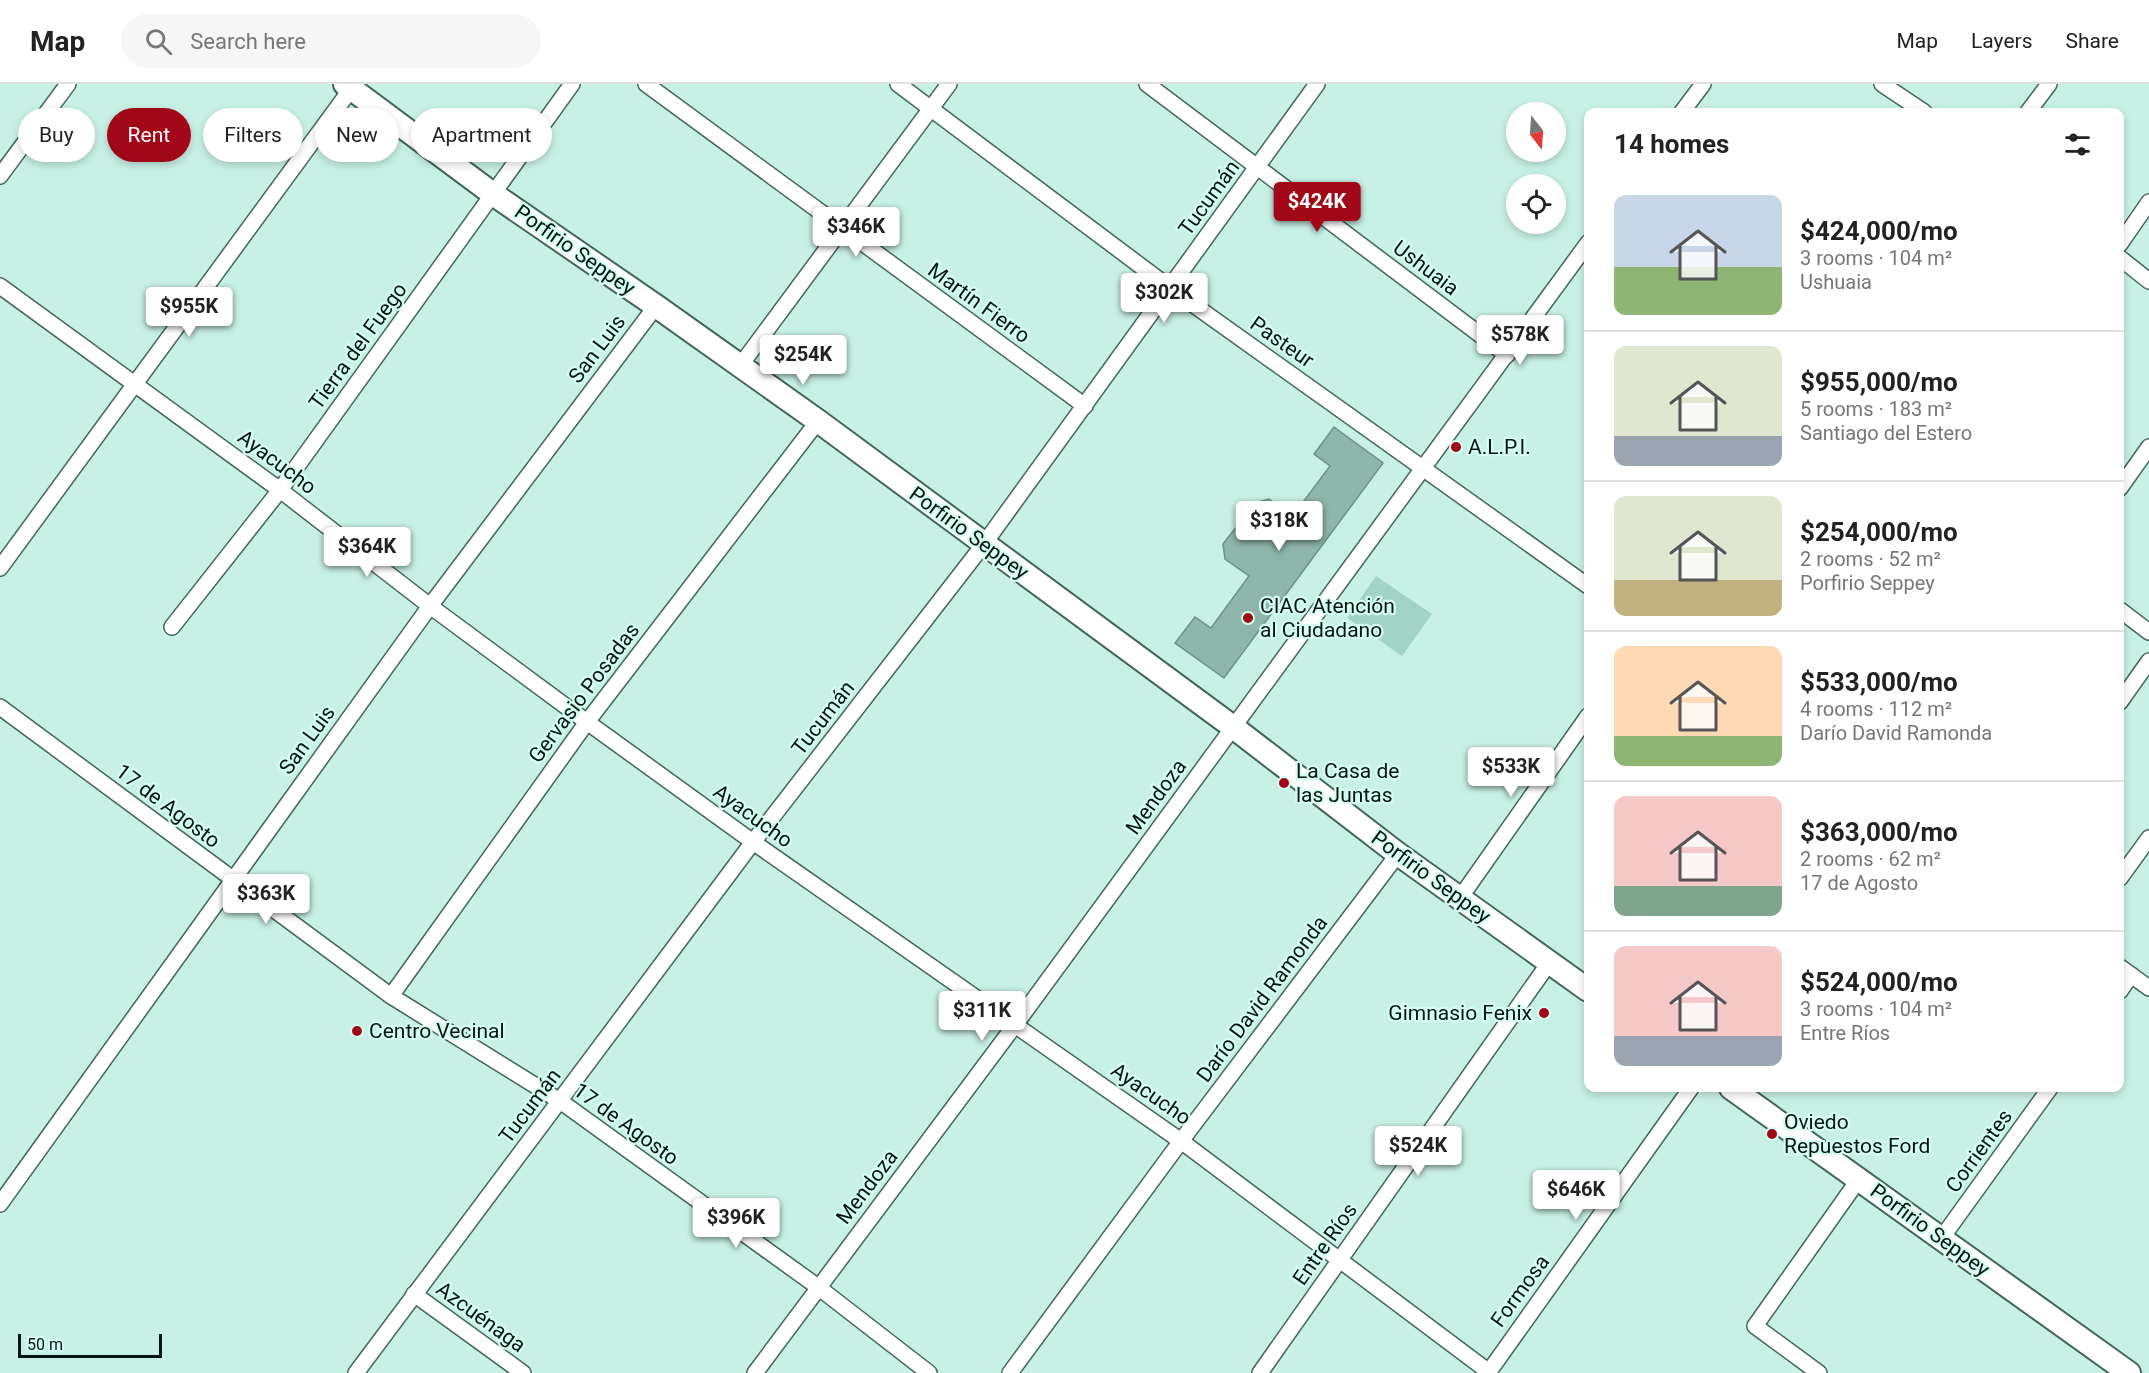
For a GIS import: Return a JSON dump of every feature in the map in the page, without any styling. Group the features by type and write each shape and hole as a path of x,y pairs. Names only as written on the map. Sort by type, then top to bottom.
{"main road":[{"name":"Porfirio Seppey","path":"348,86 493,194 818,421 1233,726 1398,854 1584,987"},
{"name":"Porfirio Seppey","path":"1737,1092 2129,1373"}],"street":[{"path":"0,176 68,84"},
{"name":"Tierra del Fuego","path":"172,627 280,490 572,84"},
{"name":"Martín Fierro","path":"646,84 1084,406"},
{"name":"Pasteur","path":"898,84 1170,288 1584,583"},
{"path":"740,366 949,84"},
{"name":"Ushuaia","path":"1147,84 1507,355"},
{"name":"Tucumán","path":"356,1373 753,842 984,544 1317,84"},
{"path":"1685,108 1703,84"},
{"path":"1882,84 1918,108"},
{"path":"2031,108 2049,84"},
{"path":"0,568 348,86"},
{"path":"2124,238 2149,202"},
{"name":"Mendoza","path":"755,1373 1015,1025 1584,249"},
{"path":"2124,261 2149,281"},
{"name":"Ayacucho","path":"0,286 280,490 429,606 587,722 753,842 1181,1141 1488,1372"},
{"name":"San Luis","path":"0,1204 429,606 656,306"},
{"name":"Gervasio Posadas","path":"391,996 587,722 818,421"},
{"path":"2124,482 2149,447"},
{"path":"2124,613 2149,632"},
{"path":"2124,696 2149,661"},
{"name":"17 de Agosto","path":"0,708 391,996 560,1101 818,1287 929,1373"},
{"path":"1460,898 1584,722"},
{"path":"2124,873 2149,837"},
{"name":"Darío David Ramonda","path":"1010,1373 1181,1141 1398,854"},
{"name":"Entre Ríos","path":"1260,1373 1549,963"},
{"path":"2125,971 2149,988"},
{"name":"Formosa","path":"1488,1372 1688,1092"},
{"name":"Corrientes","path":"1941,1239 2047,1092"},
{"path":"1819,1373 1755,1326 1859,1179"},
{"name":"Azcuénaga","path":"414,1294 523,1373"}],"green space":[{"path":"1376,576 1432,614 1402,656 1347,618"}],"building":[{"path":"1334,427 1383,463 1224,678 1175,643 1195,617 1211,628 1249,576 1225,559 1223,544 1255,503 1269,499 1292,517 1330,466 1314,454"}],"place":[{"name":"A.L.P.I.","path":"1456,447"},
{"name":"CIAC Atención al Ciudadano","path":"1248,618"},
{"name":"La Casa de las Juntas","path":"1284,783"},
{"name":"Gimnasio Fenix","path":"1544,1013"},
{"name":"Centro Vecinal","path":"357,1031"},
{"name":"Oviedo Repuestos Ford","path":"1772,1134"}]}
